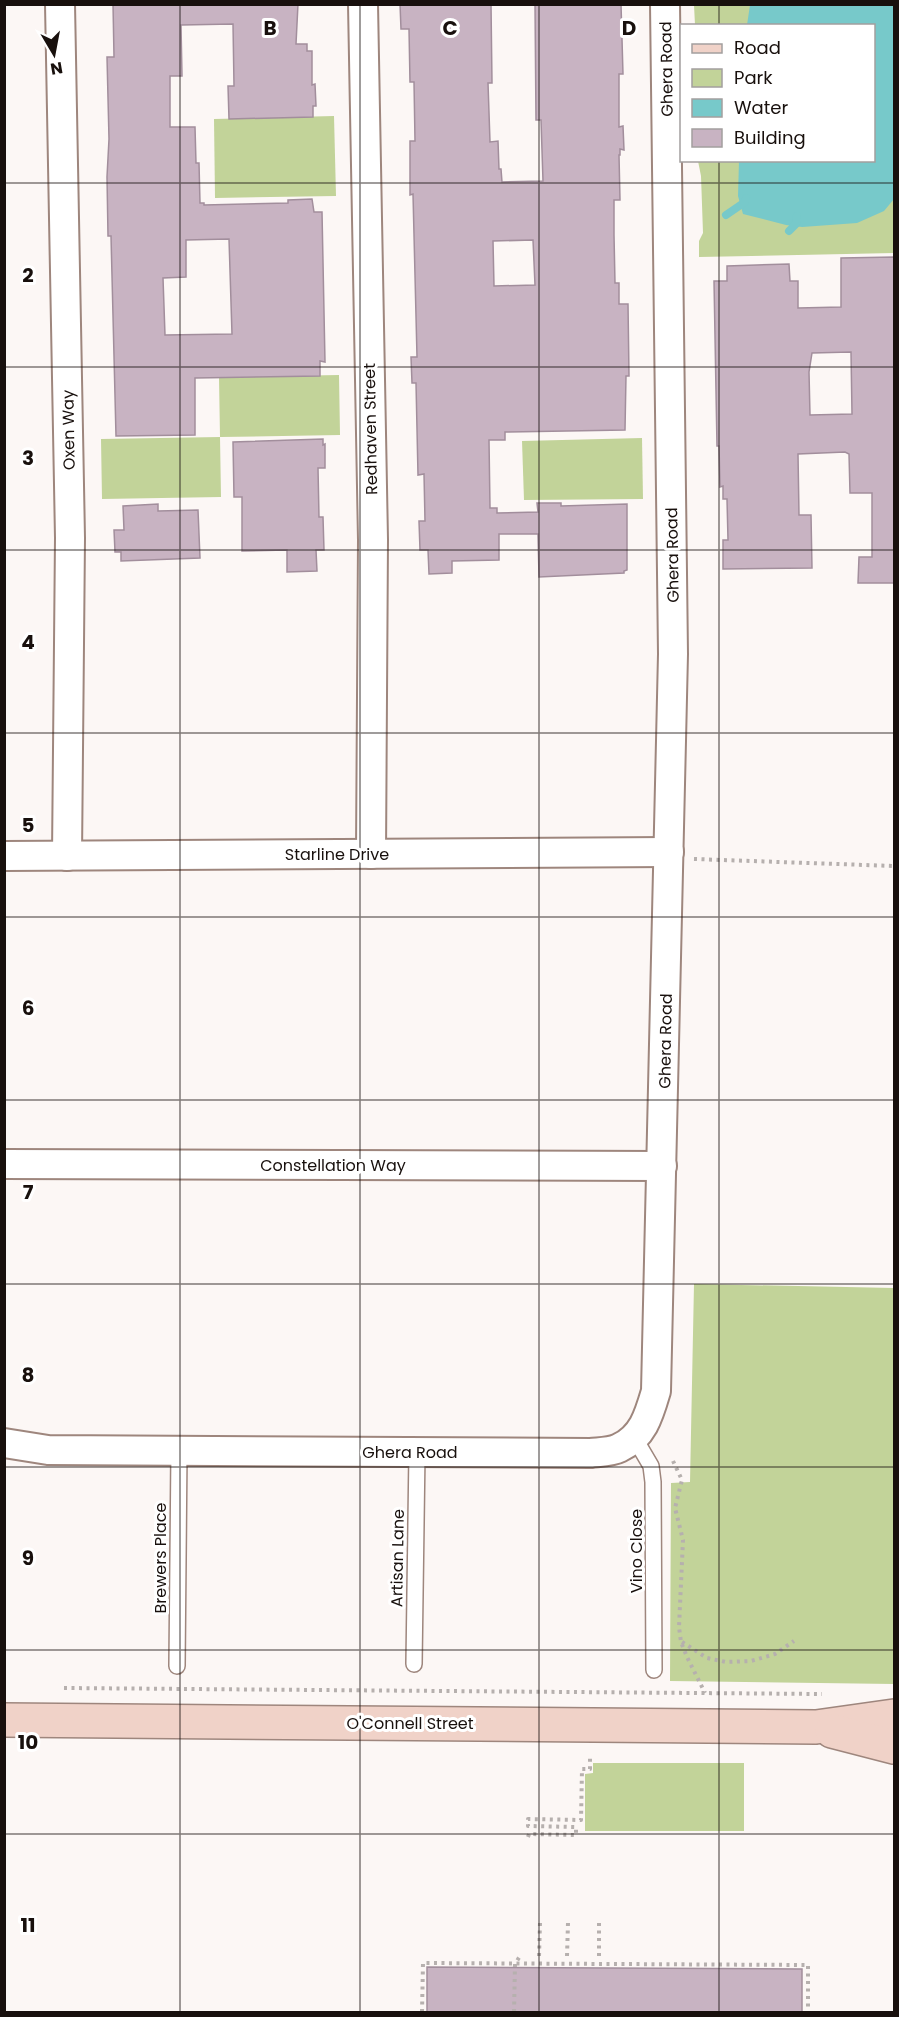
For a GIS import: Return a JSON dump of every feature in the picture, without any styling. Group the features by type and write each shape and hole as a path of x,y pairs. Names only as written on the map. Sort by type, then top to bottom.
{"street":[{"name":"Oxen Way","path":"60,4 70,538 67,856"},
{"name":"Redhaven Street","path":"363,4 373,540 371,854"},
{"name":"Ghera Road","path":"4,1443 48,1450 591,1453 618,1449 634,1437 648,1420 656,1391 662,1166 681,855 673,654 665,4"},
{"name":"Starline Drive","path":"4,856 681,855"},
{"name":"Constellation Way","path":"4,1164 662,1166"},
{"name":"O'Connell Street","path":"4,1720 816,1727 894,1716"},
{"name":"O'Connell Street","path":"816,1727 894,1747"}],"lane":[{"name":"Vino Close","path":"634,1437 651,1466 653,1482 654,1670"},
{"name":"Brewers Place","path":"177,1666 179,1451"},
{"name":"Artisan Lane","path":"414,1664 417,1452"}],"path":[{"path":"681,855 894,866"},
{"path":"669,1456 680,1471 682,1480 675,1508 683,1540 679,1627 681,1642 705,1693"},
{"path":"681,1642 707,1658 726,1662 751,1661 775,1654 794,1641"},
{"path":"64,1688 825,1694"},
{"path":"528,1837 529,1834 576,1835 576,1827 528,1826 528,1819 581,1820 582,1769 590,1769 590,1757"},
{"path":"539,1956 540,1923"},
{"path":"567,1923 567,1956"},
{"path":"599,1923 599,1956"},
{"path":"514,2013 515,1964 520,1956"},
{"path":"423,2013 423,1963 808,1965 808,2013"}],"green space":[{"path":"694,5 894,5 894,253 699,257 699,241 703,233 701,176 698,162 875,162 875,24 695,24"},
{"path":"334,116 336,196 215,198 214,119"},
{"path":"339,375 340,435 220,437 219,377"},
{"path":"220,437 221,497 102,499 101,439"},
{"path":"642,438 643,499 524,500 522,441"},
{"path":"694,1284 894,1288 894,1684 670,1681 671,1483 690,1482"},
{"path":"593,1763 744,1763 744,1831 585,1831 585,1774 593,1773"}],"water":[{"path":"750,5 894,5 894,199 884,211 857,223 802,227 743,214 738,196 739,162 875,162 875,24 747,24"}],"building":[{"path":"113,4 298,4 296,44 307,44 307,51 312,51 312,85 315,84 316,106 313,106 313,117 229,119 228,86 234,86 233,24 181,25 182,76 170,76 170,127 195,127 200,203 204,205 288,203 288,200 312,199 314,212 322,212 325,362 320,361 320,376 195,378 195,435 116,436 111,236 108,236 107,177 109,139 107,57 114,57","holes":["229,239 232,334 165,335 163,278 186,277 186,240"]},
{"path":"400,4 491,4 492,83 488,83 490,142 498,141 502,182 543,181 541,120 536,120 535,4 621,4 623,74 619,74 619,127 623,126 624,150 620,149 619,155 620,200 614,200 614,235 615,283 619,283 619,304 628,304 629,376 626,376 625,430 505,432 505,440 489,440 490,508 497,508 497,513 538,512 537,503 561,503 561,506 627,504 627,570 624,573 539,577 538,534 499,534 499,560 452,561 452,573 429,574 428,550 420,550 419,521 425,521 424,474 418,475 416,383 412,383 411,357 417,357 413,194 410,195 410,141 415,141 414,82 410,82 409,29 401,29","holes":["533,240 535,285 494,286 493,241"]},
{"path":"894,257 894,583 858,583 859,557 872,557 872,493 850,493 849,454 845,452 798,454 799,515 811,515 812,568 723,569 723,540 728,540 727,499 723,499 723,486 720,487 719,446 717,446 714,281 727,281 727,266 789,264 790,281 798,281 798,308 841,307 841,258","holes":["851,352 852,414 810,415 809,372 812,353"]},
{"path":"323,439 325,468 318,468 319,517 323,517 324,550 316,550 317,571 287,572 287,550 242,551 242,497 234,497 233,442"},
{"path":"158,504 158,511 198,510 200,558 121,561 121,552 115,552 114,530 124,530 123,506"},
{"path":"427,1967 802,1969 802,2013 427,2013"}],"waterway":[{"path":"726,215 745,202 746,198"},
{"path":"789,231 796,224 797,216"}]}
